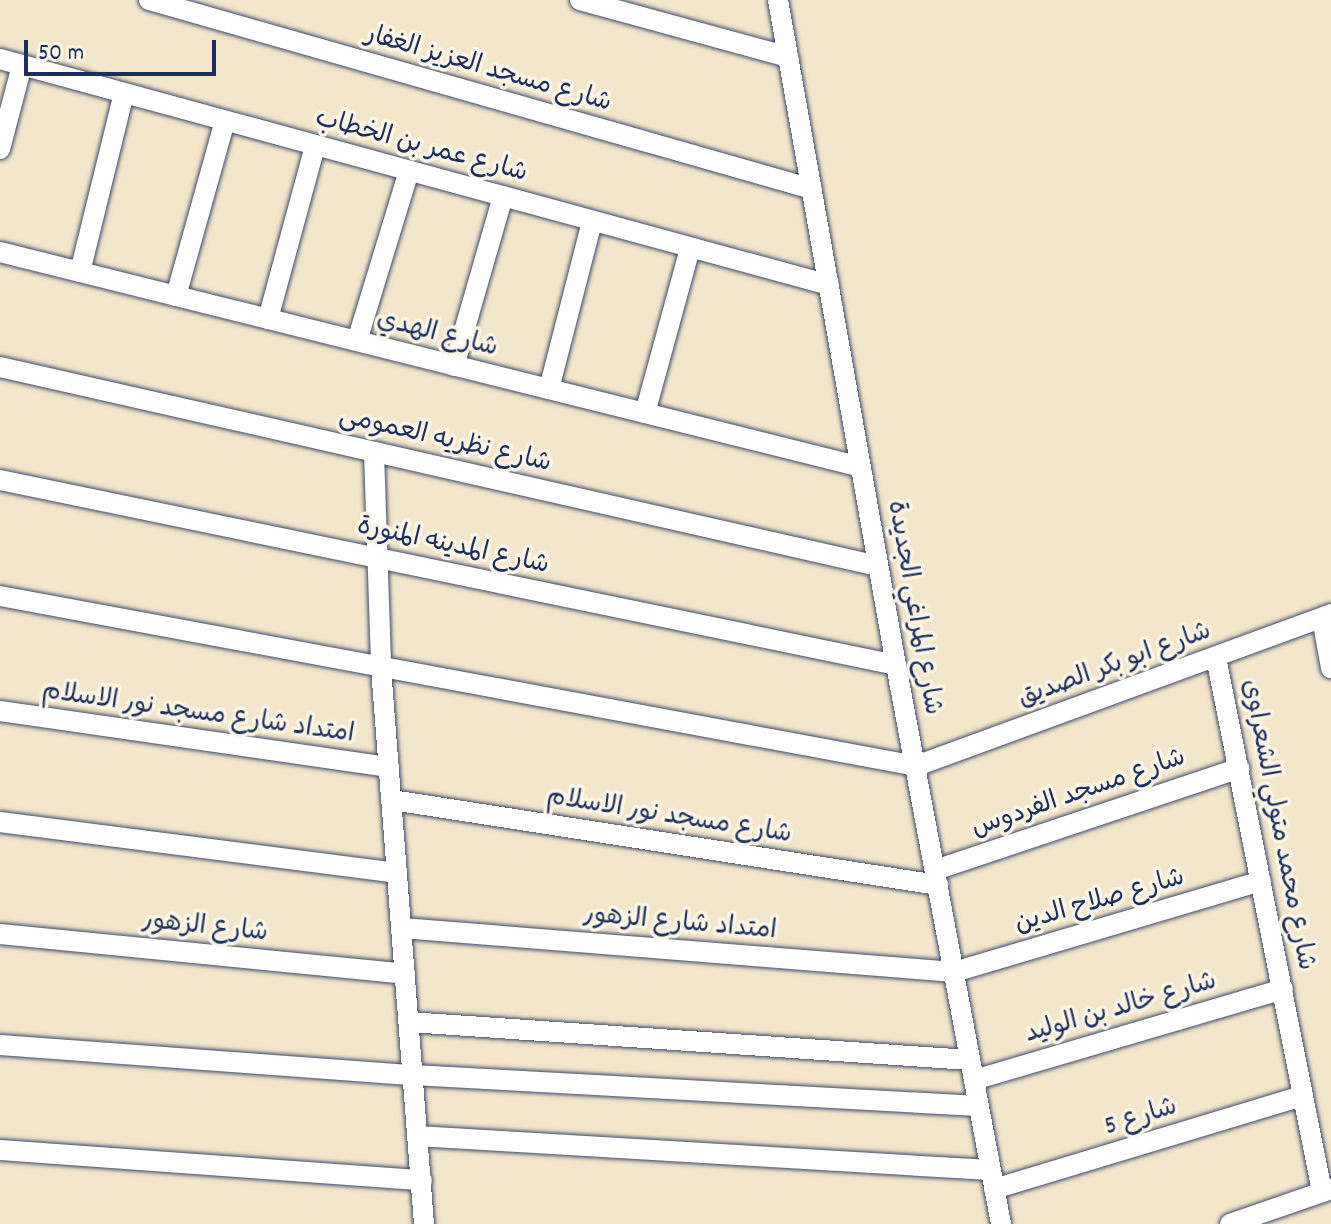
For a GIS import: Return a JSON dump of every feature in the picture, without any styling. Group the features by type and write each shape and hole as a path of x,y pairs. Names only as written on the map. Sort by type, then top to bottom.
{"street":[{"name":"شارع مسجد العزيز الغفار","path":"149,0 812,189"},
{"path":"580,0 788,57"},
{"name":"شارع المراغي الجديدة","path":"778,0 896,665 1001,1224"},
{"name":"شارع عمر بن الخطاب","path":"0,59 829,285"},
{"path":"0,149 22,65"},
{"path":"80,272 124,93"},
{"path":"176,296 225,121"},
{"path":"268,319 315,146"},
{"path":"357,341 409,171"},
{"path":"454,366 503,196"},
{"path":"549,389 592,221"},
{"path":"645,413 690,248"},
{"name":"شارع الهدي","path":"0,252 861,467"},
{"name":"شارع نظريه العمومى","path":"0,367 878,566"},
{"path":"374,452 375,557 381,668 424,1224"},
{"name":"شارع المدينه المنورة","path":"0,480 896,665"},
{"path":"0,596 916,766"},
{"path":"1326,616 1331,668"},
{"name":"شارع ابو بكر الصديق","path":"916,766 1326,616"},
{"name":"شارع محمد متولي الشعراوى","path":"1216,657 1303,1096 1327,1190"},
{"name":"امتداد شارع مسجد نور الاسلام","path":"0,711 389,767"},
{"name":"شارع مسجد الفردوس","path":"936,878 1239,768"},
{"name":"شارع مسجد نور الاسلام","path":"392,800 936,878"},
{"path":"0,822 397,873"},
{"name":"شارع صلاح الدين","path":"954,972 1261,881"},
{"name":"امتداد شارع الزهور","path":"402,928 954,972"},
{"name":"شارع الزهور","path":"0,934 405,974"},
{"name":"شارع خالد بن الوليد","path":"972,1070 1283,989"},
{"path":"409,1022 972,1070"},
{"path":"0,1045 413,1075 978,1106"},
{"name":"شارع 5","path":"992,1180 1303,1096"},
{"path":"417,1136 992,1180"},
{"path":"0,1150 422,1180"},
{"path":"1230,1224 1327,1190"}]}
